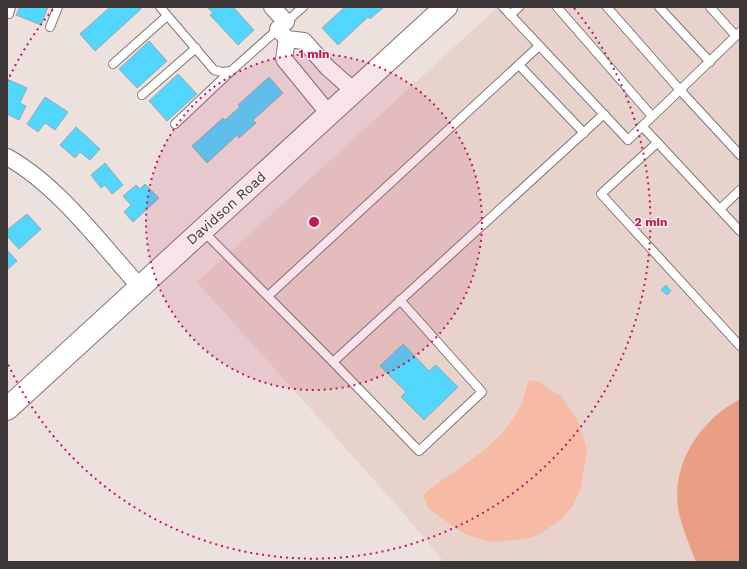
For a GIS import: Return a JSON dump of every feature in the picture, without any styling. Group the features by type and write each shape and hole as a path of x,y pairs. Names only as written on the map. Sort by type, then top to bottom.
{"main road":[{"name":"Davidson Road","path":"7,408 446,7"}],"street":[{"path":"272,7 284,30 284,59 329,114"},
{"path":"284,30 304,41 328,68 354,91"},
{"path":"8,160 38,179 61,199 140,287"}],"lane":[{"path":"50,27 58,7"},
{"path":"160,7 214,70 222,72 231,71"},
{"path":"175,124 231,71 284,30 303,7"},
{"path":"503,7 628,140 738,34 710,7"},
{"path":"510,15 519,7"},
{"path":"557,7 652,116"},
{"path":"607,7 740,155"},
{"path":"659,7 710,62"},
{"path":"113,64 167,16"},
{"path":"268,296 539,46"},
{"path":"142,95 196,48"},
{"path":"519,65 584,132"},
{"path":"333,362 604,114"},
{"path":"642,126 740,231"},
{"path":"657,143 601,194 740,346"},
{"path":"720,209 740,190"},
{"path":"202,230 419,451 482,392 400,300"}],"shaded area":[{"path":"498,7 740,7 740,562 444,562 400,509 197,282"},
{"path":"529,380 539,382 562,397 577,419 587,450 580,491 573,505 563,518 539,535 525,539 492,542 465,534 429,509 423,495 488,447 500,436 519,409"},
{"path":"740,399 740,562 696,562 679,513 677,495 683,462 700,432 725,408"}],"building":[{"path":"20,7 48,7 41,25 16,15"},
{"path":"110,7 140,7 141,9 95,51 80,34"},
{"path":"207,7 233,7 254,30 238,45 210,15 213,13"},
{"path":"345,7 384,7 370,19 368,17 338,45 322,28"},
{"path":"149,41 167,61 137,88 119,69"},
{"path":"178,74 197,94 167,121 149,101"},
{"path":"269,77 283,93 253,120 256,123 239,138 237,135 207,163 192,146 223,118 225,120 240,107 238,105"},
{"path":"7,79 27,88 20,103 26,106 19,120 7,114"},
{"path":"45,97 68,112 55,130 45,123 38,132 27,124"},
{"path":"76,127 100,149 90,160 80,152 75,158 60,145"},
{"path":"105,163 123,185 112,194 105,185 101,188 91,175"},
{"path":"145,184 159,198 133,222 124,212 131,205 123,196 136,185 140,189"},
{"path":"27,214 41,229 19,249 7,236 7,230"},
{"path":"7,250 17,261 7,270"},
{"path":"666,285 671,291 667,295 661,290"},
{"path":"403,344 429,371 436,365 458,387 424,420 401,397 406,392 380,366"}]}
